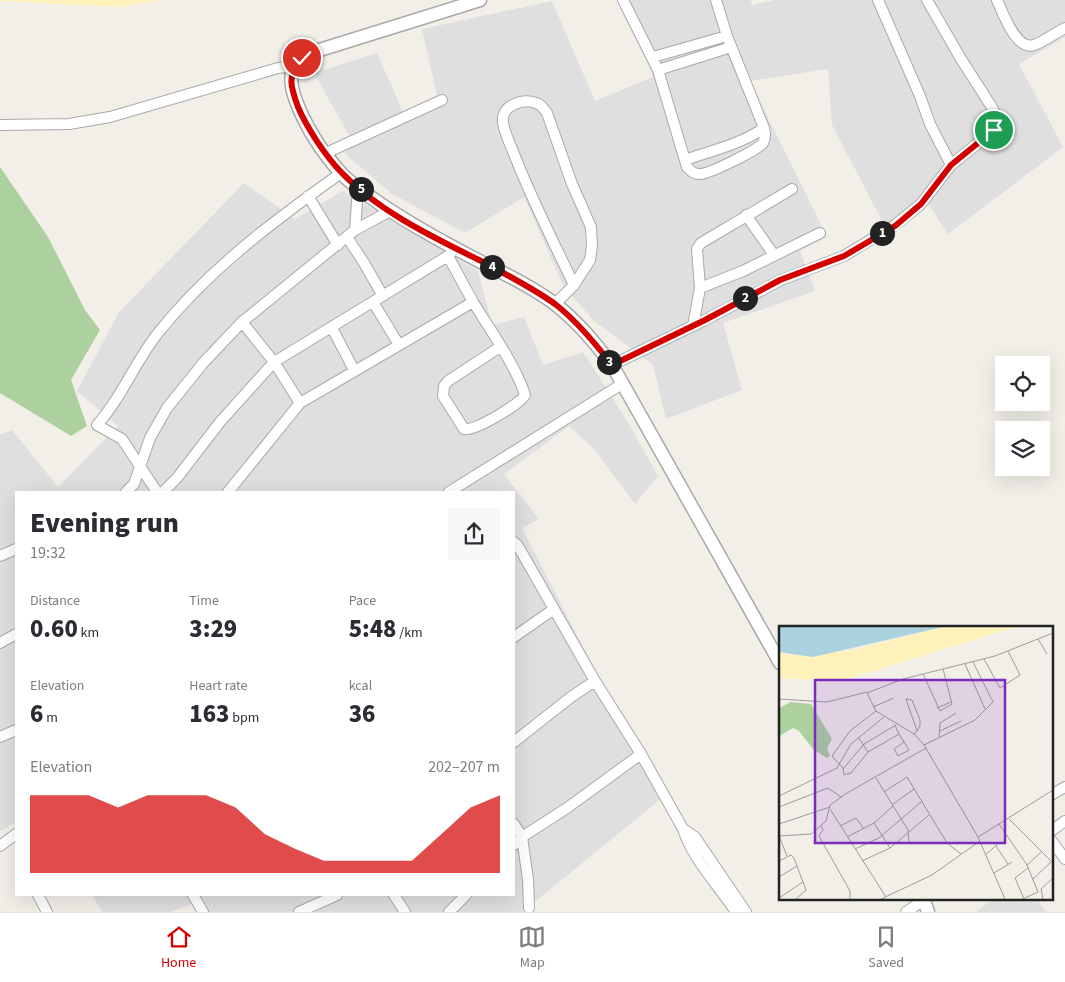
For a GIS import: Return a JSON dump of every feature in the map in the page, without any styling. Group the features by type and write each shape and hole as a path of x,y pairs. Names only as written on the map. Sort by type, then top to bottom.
{"street":[{"path":"0,125 88,122 110,117 278,68 294,66 302,58 313,52 480,0"},
{"path":"623,0 658,70 687,167 692,173 701,174 722,166 760,146 766,136 731,47 716,0"},
{"path":"878,0 920,96 930,124 951,165"},
{"path":"612,365 693,326 780,280 844,256 895,226 921,204 951,165 994,130 997,120 993,109 927,0"},
{"path":"997,0 1021,44 1028,46 1034,44 1065,28"},
{"path":"653,57 727,36"},
{"path":"658,70 731,47"},
{"path":"294,66 292,83 295,98 303,117 341,173 358,188 452,252 501,272 556,304 589,336 612,365 779,662"},
{"path":"326,153 442,100"},
{"path":"556,304 574,285 590,260 592,246 591,227 572,184 547,113 542,106 535,102 524,102 510,106 505,110 503,116 506,131 526,182 574,285"},
{"path":"684,160 732,144 764,128"},
{"path":"156,491 122,439 97,425 108,414 139,360 158,332 198,287 282,215 341,173"},
{"path":"358,188 351,234 364,263 383,296"},
{"path":"693,326 700,288 697,249 701,243 792,189"},
{"path":"308,196 338,245"},
{"path":"127,491 134,484 150,438 167,408 204,362 242,322 351,234 390,210"},
{"path":"746,215 774,255"},
{"path":"700,288 743,271 820,233"},
{"path":"164,491 183,472 220,422 274,362 332,328 452,252"},
{"path":"452,252 473,302 500,347 525,393 525,396 510,407 473,429 464,429 443,396 444,386 500,347"},
{"path":"373,302 399,345"},
{"path":"229,491 300,403 473,302"},
{"path":"242,322 274,362 300,403"},
{"path":"332,328 354,370"},
{"path":"451,491 622,384"},
{"path":"515,543 595,681 641,754 683,829 687,841 736,912"},
{"path":"0,556 15,548"},
{"path":"515,636 554,609"},
{"path":"0,643 15,635"},
{"path":"515,741 571,697 595,681"},
{"path":"0,737 15,730"},
{"path":"515,844 522,837 567,808 641,754"},
{"path":"1052,794 1065,787"},
{"path":"1052,830 1065,821"},
{"path":"515,826 522,837 528,880 529,908"},
{"path":"683,829 695,837 746,912"},
{"path":"0,846 15,835"},
{"path":"1052,841 1065,860"},
{"path":"39,896 47,912"},
{"path":"194,896 203,912"},
{"path":"299,912 335,896"},
{"path":"395,896 405,912"},
{"path":"449,912 465,896"},
{"path":"906,912 925,904"}],"shaded area":[{"path":"624,0 751,0 752,5 774,0 1065,0 1065,37 1019,64 1063,147 948,234 929,205 888,232 832,125 828,69 750,81 827,237 800,251 815,291 723,323 742,390 666,419 653,365 594,321 563,285 524,197 465,233 392,194 345,154 351,139 314,73 377,53 403,112 437,96 422,29 552,1 595,101 653,77"},
{"path":"244,183 295,219 343,191 478,271 492,325 524,317 543,365 583,352 626,419 658,476 635,504 594,449 569,426 504,474 539,519 522,528 661,799 522,912 205,912 198,902 171,912 102,912 93,896 515,896 515,491 15,491 15,823 0,831 0,435 12,430 58,487 118,426 77,391 119,312"},
{"path":"991,900 1037,900 1046,912 976,912"}],"green space":[{"path":"0,167 48,237 85,310 100,330 71,380 87,426 71,436 0,393"}],"sand":[{"path":"0,0 161,0 120,7"}],"route":[{"path":"302,58 294,66 292,74 295,98 303,117 341,173 358,188 414,226 501,272 556,304 589,336 612,365 705,320 780,280 844,256 895,226 921,204 951,165 994,130"}]}
